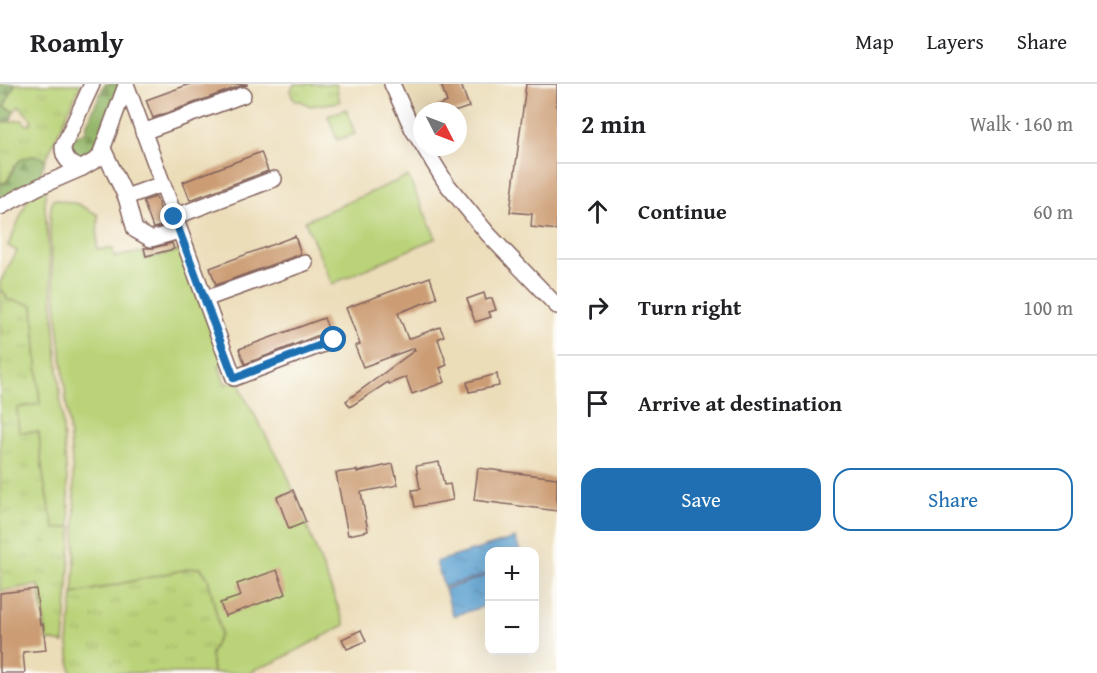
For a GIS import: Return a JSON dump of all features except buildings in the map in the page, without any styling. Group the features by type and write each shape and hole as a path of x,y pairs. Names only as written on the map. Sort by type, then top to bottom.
{"street":[{"path":"38,187 52,173 92,84"},
{"path":"392,84 413,126"},
{"path":"126,85 234,378 334,340"},
{"path":"0,207 99,158 126,85"},
{"path":"143,132 243,95"},
{"path":"63,147 63,154 68,161 82,168"},
{"path":"103,149 130,207 135,230 151,239 177,224 274,179"},
{"path":"429,156 446,183 488,234 557,306"},
{"path":"126,197 162,184"},
{"path":"205,299 305,263"}],"green space":[{"path":"0,84 15,84 4,107 14,111 10,121 0,122"},
{"path":"15,84 81,84 45,161 41,157 14,166 7,182 0,184 0,122 23,120 26,125 29,125 32,120 19,106 14,111 4,107"},
{"path":"105,84 125,84 97,156 77,161 67,154 73,137 86,132 87,124"},
{"path":"294,84 336,84 340,102 310,106 301,101 295,101 290,92"},
{"path":"346,109 355,134 337,140 328,116"},
{"path":"34,156 42,157 45,161 38,180 0,204 0,184 7,182 19,161"},
{"path":"408,176 436,238 332,284 305,221"},
{"path":"46,187 45,206 70,518 70,527 55,529 44,481 39,432 19,432 17,408 40,404 33,305 6,299 6,294 0,290 0,282 17,251 8,246 29,196"},
{"path":"53,199 78,204 98,215 97,249 113,249 114,257 143,252 145,259 182,250 224,361 219,366 225,384 239,381 243,394 286,472 345,625 275,662 255,669 253,673 213,673 211,653 221,633 208,578 201,568 73,594 74,489 51,254 50,224"},
{"path":"0,290 6,294 6,299 33,305 40,404 17,408 19,431 39,432 44,481 55,528 72,527 64,643 47,640 39,585 0,591"},
{"path":"201,568 208,578 221,633 211,653 213,673 71,673 68,644 73,594"}],"water":[{"path":"515,538 518,547 485,547"},
{"path":"485,547 485,575 444,587 436,562"},
{"path":"485,576 485,606 453,616 445,589"}],"route":[{"path":"174,217 234,378 334,340"}]}
